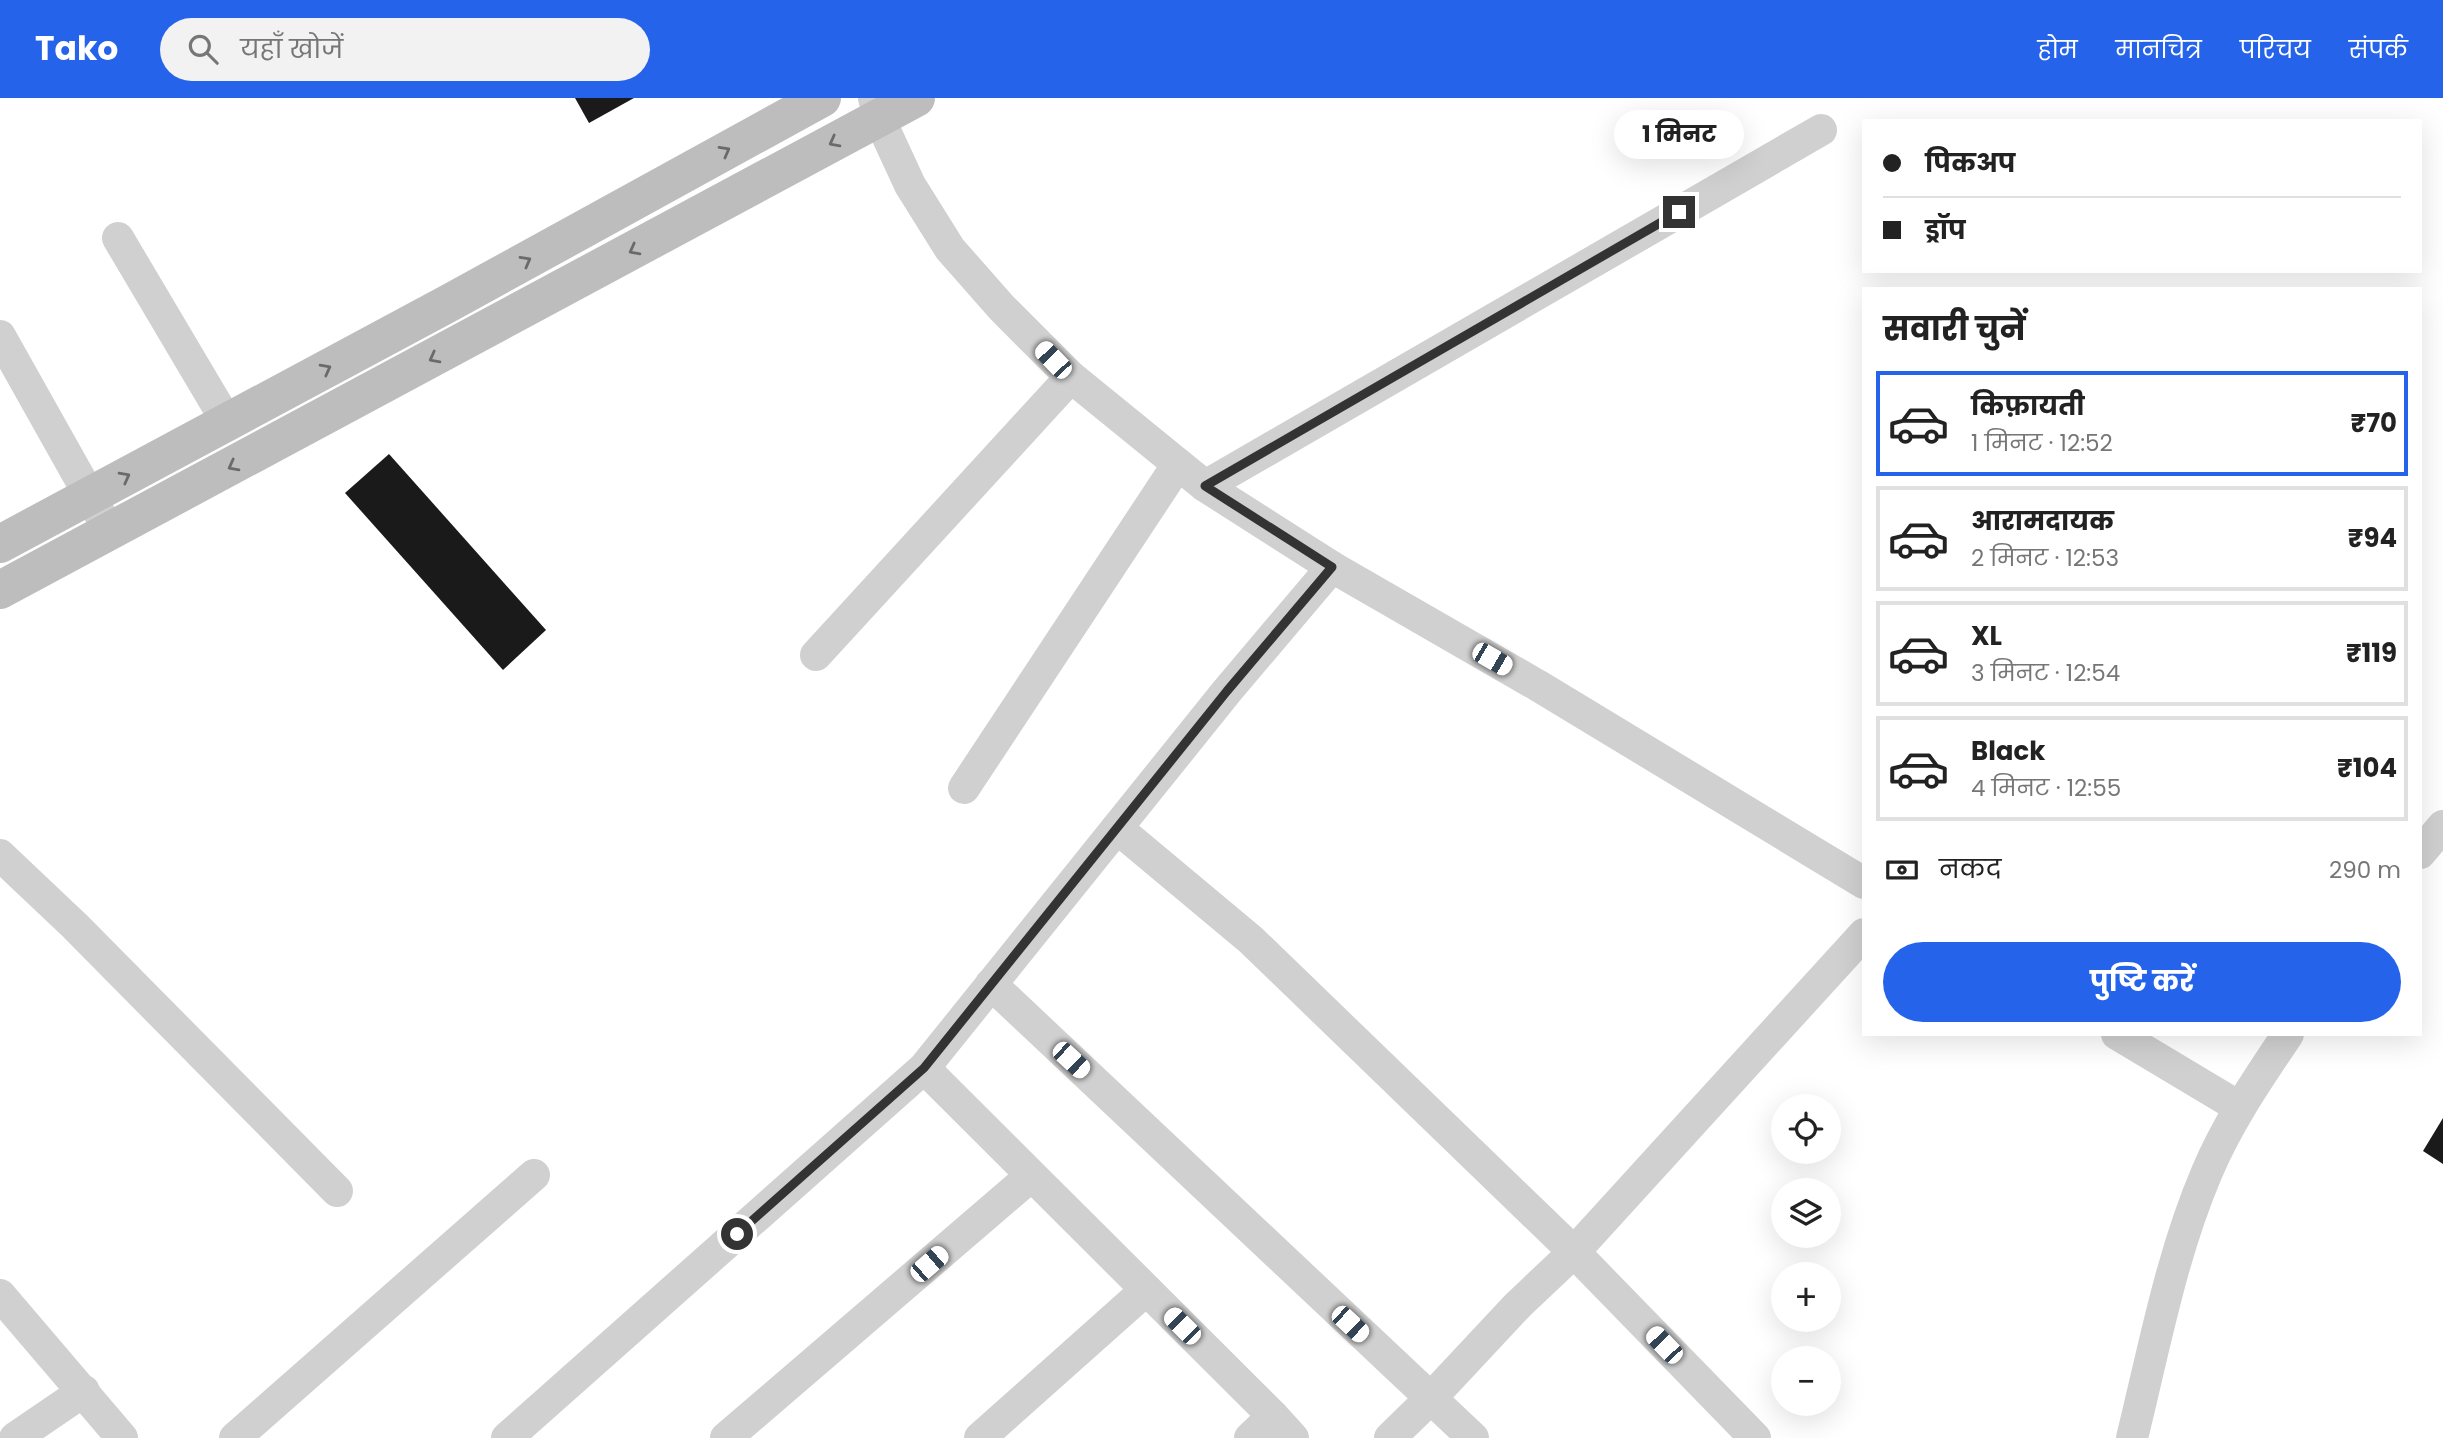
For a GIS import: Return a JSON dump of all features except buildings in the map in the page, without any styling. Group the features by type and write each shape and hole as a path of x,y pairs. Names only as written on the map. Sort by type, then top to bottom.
{"street":[{"path":"0,544 822,98"},
{"path":"0,590 110,532 876,108 916,98"},
{"path":"876,108 910,185 950,249 1070,377 1205,486 1332,567 1537,685 1862,882"},
{"path":"1205,486 1821,130"},
{"path":"118,238 227,422"},
{"path":"0,336 110,532"},
{"path":"816,655 1070,377"},
{"path":"964,788 1178,464"},
{"path":"507,1438 924,1068 1227,691 1332,567"},
{"path":"2422,851 2443,826"},
{"path":"1117,828 1251,940 1574,1252 1755,1438"},
{"path":"0,855 75,926 337,1191"},
{"path":"1390,1438 1518,1305 1574,1252 1862,936"},
{"path":"991,984 1473,1438"},
{"path":"2120,1036 2239,1107"},
{"path":"2132,1438 2177,1257 2207,1172 2239,1107 2287,1036"},
{"path":"924,1068 1283,1427 1250,1438"},
{"path":"235,1438 534,1175"},
{"path":"726,1438 1031,1176"},
{"path":"980,1438 1146,1290"},
{"path":"0,1295 122,1438"},
{"path":"15,1438 84,1391"}],"route":[{"path":"737,1234 924,1068 1227,691 1332,567 1205,486 1679,212"}]}
